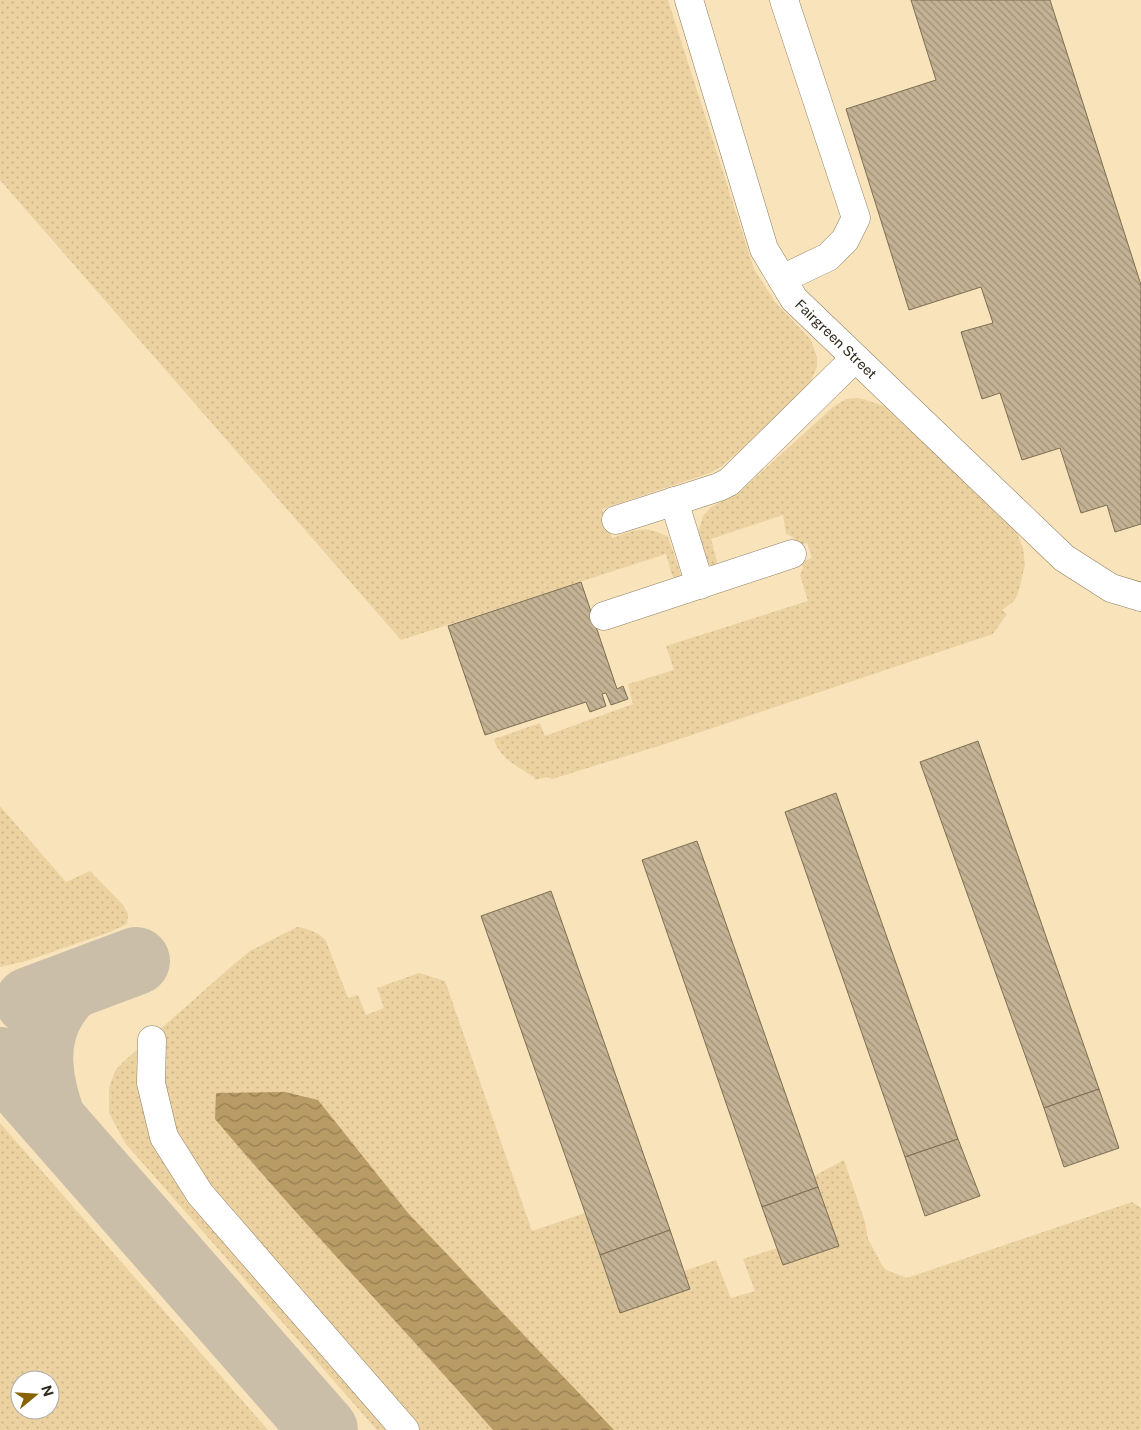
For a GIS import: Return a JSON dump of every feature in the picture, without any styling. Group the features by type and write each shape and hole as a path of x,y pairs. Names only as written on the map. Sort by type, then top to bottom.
{"street":[{"name":"Fairgreen Street","path":"688,0 764,249 794,299 1064,558 1111,588 1141,597"},
{"path":"782,279 828,257 845,240 856,218 784,0"},
{"path":"616,520 729,482 855,358"},
{"path":"674,501 700,585"},
{"path":"604,616 792,554"},
{"path":"152,1040 151,1083 164,1138 200,1194 405,1430"}],"shaded area":[{"path":"0,0 1141,0 1141,1430 0,1430"},
{"path":"0,0 668,0 754,269 775,302 811,340 817,358 817,366 810,384 722,466 710,473 602,509 612,538 646,529 668,537 681,574 679,578 675,579 672,575 666,554 401,640 0,180"},
{"path":"855,398 884,406 1015,528 1023,548 1025,565 1018,594 1014,601 1002,610 1007,614 993,634 662,745 552,779 547,777 535,780 534,777 505,757 496,746 494,739 540,723 545,736 633,704 628,684 674,670 666,646 808,601 800,575 803,568 801,562 812,558 807,543 796,547 793,537 786,534 783,515 711,539 717,561 716,565 713,566 708,564 698,532 703,516 711,507 742,490 833,407 846,399"},
{"path":"0,806 66,882 90,871 123,905 128,914 127,924 110,932 26,961 0,967"},
{"path":"297,927 313,931 326,941 348,998 358,995 366,1015 384,1008 377,988 419,973 445,981 532,1231 585,1213 620,1313 690,1289 684,1271 716,1260 731,1298 755,1291 743,1259 777,1248 839,1246 814,1176 844,1160 865,1222 868,1239 886,1270 907,1278 1132,1202 1141,1208 1141,1430 377,1430 125,1143 109,1113 109,1088 115,1071 122,1063 250,951"},
{"path":"0,1123 268,1430 0,1430"}],"water":[{"path":"285,1092 318,1100 408,1213 614,1430 493,1430 283,1198 215,1119 216,1093"}],"building":[{"path":"911,0 1050,0 1141,285 1141,524 1115,532 1107,505 1081,513 1060,448 1022,460 1000,393 982,399 961,332 993,323 981,287 909,310 846,109 936,80"},
{"path":"581,582 617,689 623,686 628,699 611,705 606,693 602,694 606,706 590,712 586,702 485,735 448,626"},
{"path":"978,741 1099,1089 1044,1108 920,762"},
{"path":"836,793 958,1139 905,1157 785,812"},
{"path":"697,841 818,1187 762,1207 642,860"},
{"path":"551,891 670,1230 600,1255 481,916"},
{"path":"1099,1089 1119,1148 1064,1167 1044,1108"},
{"path":"958,1139 980,1196 925,1216 905,1157"},
{"path":"818,1187 839,1246 783,1265 762,1207"},
{"path":"670,1230 690,1289 620,1313 600,1255"}],"taxiway":[{"path":"29,1001 136,961"},
{"path":"52,1120 40,1076 40,1046 47,1018 55,1004 71,986"},
{"path":"0,1061 324,1430"}]}
